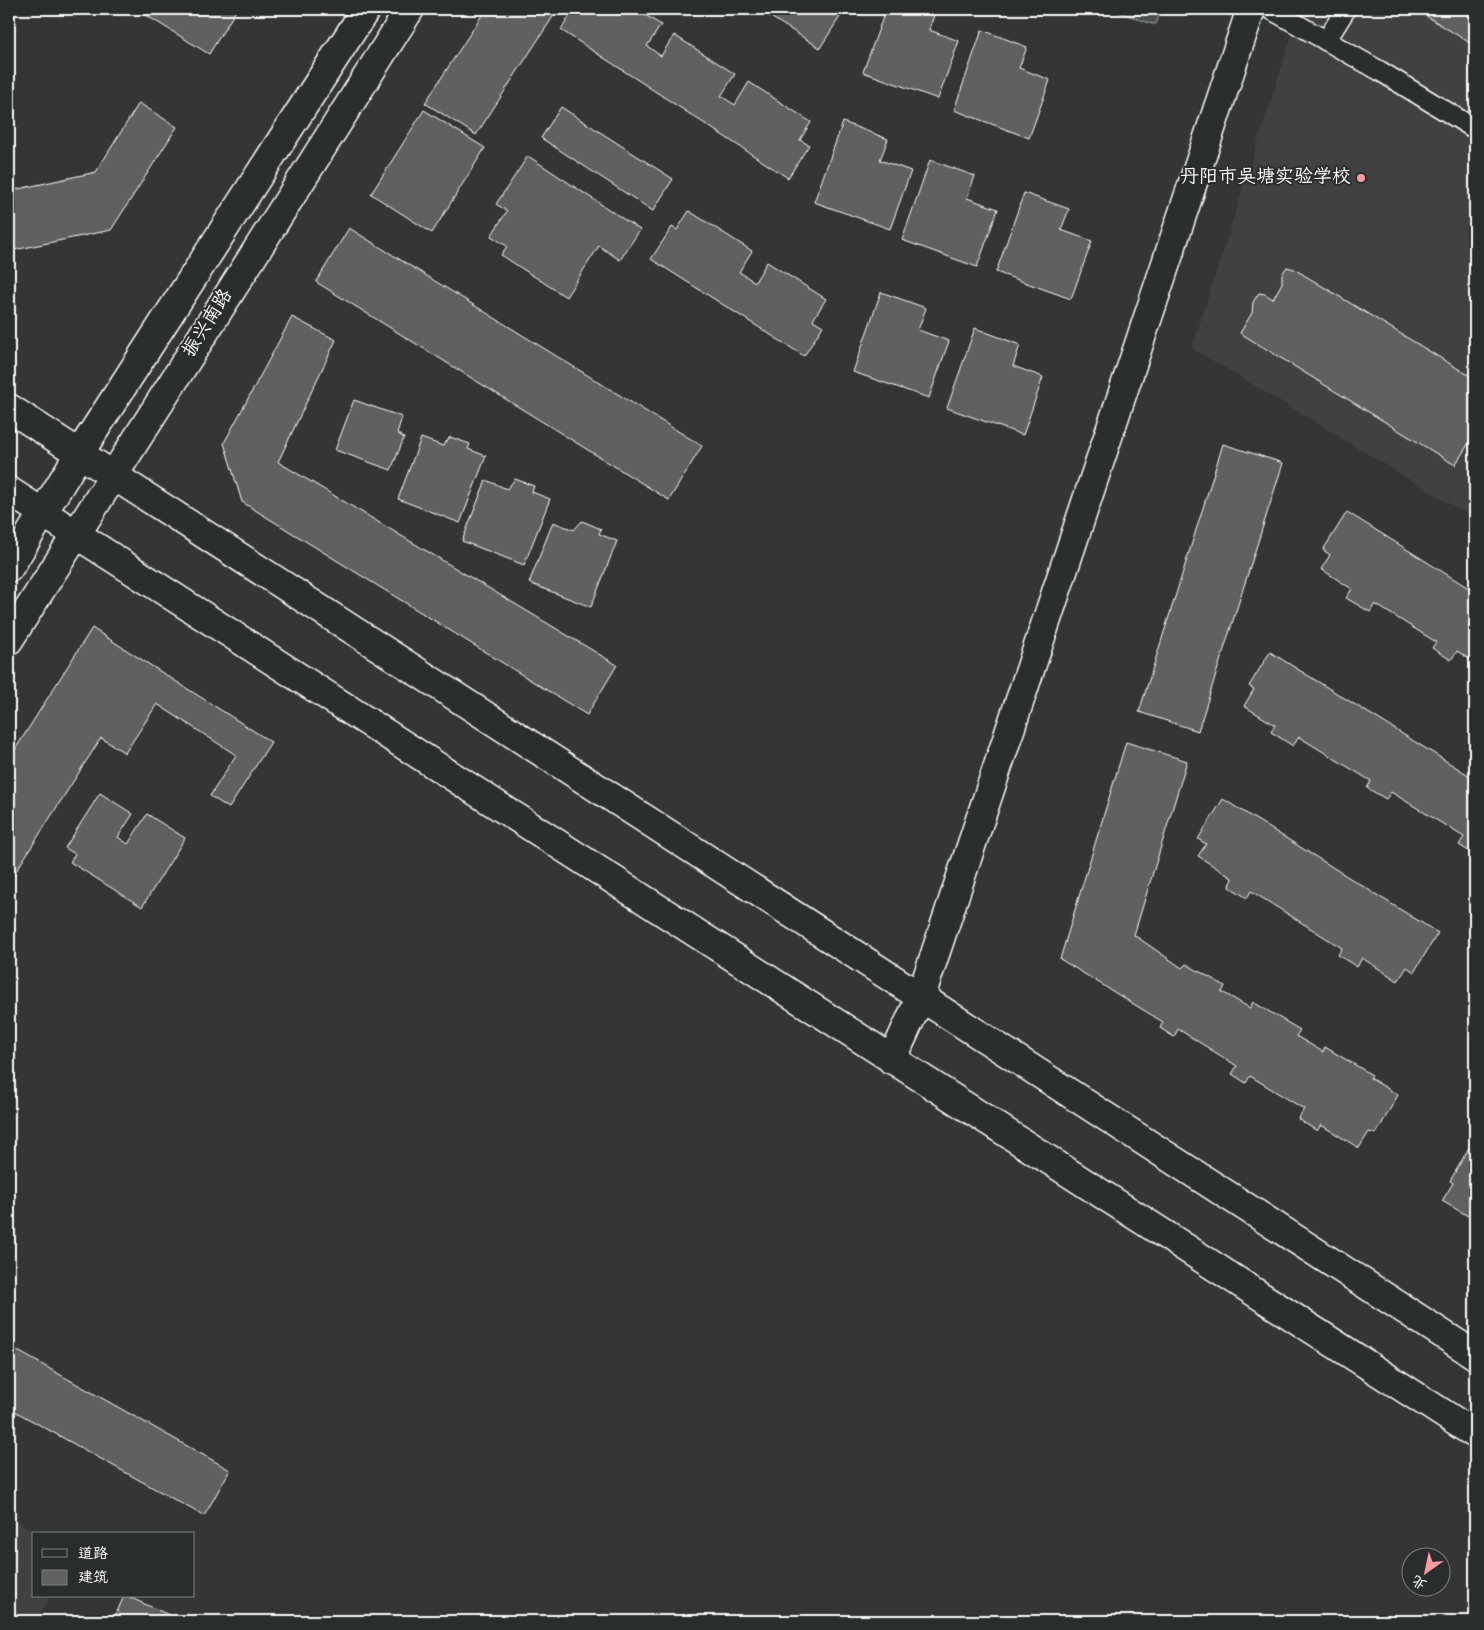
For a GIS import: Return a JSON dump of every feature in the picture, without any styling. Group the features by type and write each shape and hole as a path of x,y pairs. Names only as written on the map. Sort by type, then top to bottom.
{"street":[{"name":"振兴南路","path":"9,568 79,454 366,9"},
{"name":"振兴南路","path":"9,640 410,9"},
{"path":"892,1060 921,996 1251,9"},
{"path":"9,408 1475,1355"},
{"path":"9,491 1475,1434"}],"lane":[{"path":"1270,9 1380,71 1475,129"},
{"path":"1326,41 1346,9"}],"shaded area":[{"path":"1110,9 1162,9 1156,24 1152,24"},
{"name":"丹阳市吴塘实验学校","path":"1300,9 1475,9 1475,519 1192,348"},
{"path":"9,1517 34,1532 32,1532 32,1598 49,1598 36,1621 9,1621"}],"building":[{"path":"136,9 237,9 209,54"},
{"path":"486,9 558,9 476,135 425,103"},
{"path":"574,9 636,9 661,25 647,46 661,56 674,35 735,74 721,96 735,105 749,82 811,122 800,140 809,145 788,178 561,30"},
{"path":"758,9 845,9 820,48"},
{"path":"886,9 936,9 929,30 959,41 938,99 863,72"},
{"path":"1415,9 1475,9 1475,46"},
{"path":"982,30 1027,47 1019,68 1050,80 1029,138 954,110"},
{"path":"139,103 177,127 111,230 9,251 9,191 96,172"},
{"path":"561,107 673,179 653,211 541,138"},
{"path":"424,110 485,148 432,233 371,194"},
{"path":"843,122 888,139 880,160 911,171 890,229 814,202"},
{"path":"528,156 640,230 620,260 599,246 566,297 501,255 507,246 491,236 507,211 496,204"},
{"path":"930,160 975,176 967,198 998,209 977,267 902,240"},
{"path":"1024,193 1069,209 1061,230 1092,241 1071,299 996,272"},
{"path":"689,211 752,251 739,272 755,282 767,262 826,299 813,320 823,326 804,356 651,259 672,227 677,230"},
{"path":"349,228 702,446 669,500 316,282"},
{"path":"1287,267 1294,269 1475,379 1475,437 1472,438 1455,465 1240,333 1252,313 1253,302 1259,293 1273,299 1282,283 1282,274"},
{"path":"881,292 926,308 918,330 949,341 929,398 853,372"},
{"path":"292,317 336,340 278,462 617,665 587,715 242,502 224,443"},
{"path":"975,328 1020,345 1013,366 1043,377 1023,435 947,408"},
{"path":"354,400 402,417 397,433 404,438 391,470 335,450"},
{"path":"450,437 470,444 468,449 486,456 460,523 398,499 421,438 443,446"},
{"path":"1223,444 1283,463 1198,731 1139,712"},
{"path":"515,479 534,486 532,492 550,499 524,565 462,541 486,480 507,489"},
{"path":"1347,512 1475,592 1475,663 1457,651 1451,660 1432,648 1436,642 1375,604 1370,612 1346,598 1352,589 1321,569 1330,555 1323,550"},
{"path":"582,521 601,529 599,534 617,541 591,607 529,583 553,522 574,530"},
{"path":"92,628 271,742 229,808 210,796 236,755 157,704 125,753 101,738 9,882 9,759"},
{"path":"1270,652 1475,779 1475,855 1459,845 1464,837 1391,792 1386,799 1367,788 1371,781 1299,737 1293,746 1271,732 1275,725 1244,706 1254,689 1249,686"},
{"path":"1126,742 1187,761 1134,935 1182,968 1186,964 1225,986 1222,992 1250,1008 1253,1002 1300,1030 1296,1036 1323,1052 1325,1047 1372,1075 1370,1078 1398,1095 1376,1134 1369,1132 1359,1148 1321,1125 1317,1131 1298,1119 1304,1109 1250,1076 1246,1083 1232,1074 1237,1066 1178,1029 1174,1037 1160,1028 1163,1022 1060,959"},
{"path":"100,793 133,814 118,837 128,844 147,814 185,838 142,907 70,862 75,854 65,848"},
{"path":"1223,799 1438,933 1414,972 1407,967 1398,981 1362,958 1357,967 1338,955 1342,948 1251,891 1247,898 1230,887 1232,878 1198,856 1206,844 1198,839"},
{"path":"1470,1146 1475,1148 1475,1220 1442,1201 1453,1183 1450,1181"},
{"path":"9,1346 230,1470 204,1516 9,1408"},
{"path":"123,1598 131,1598 182,1621 113,1621"}],"place":[{"name":"丹阳市吴塘实验学校","path":"1361,178"}]}
